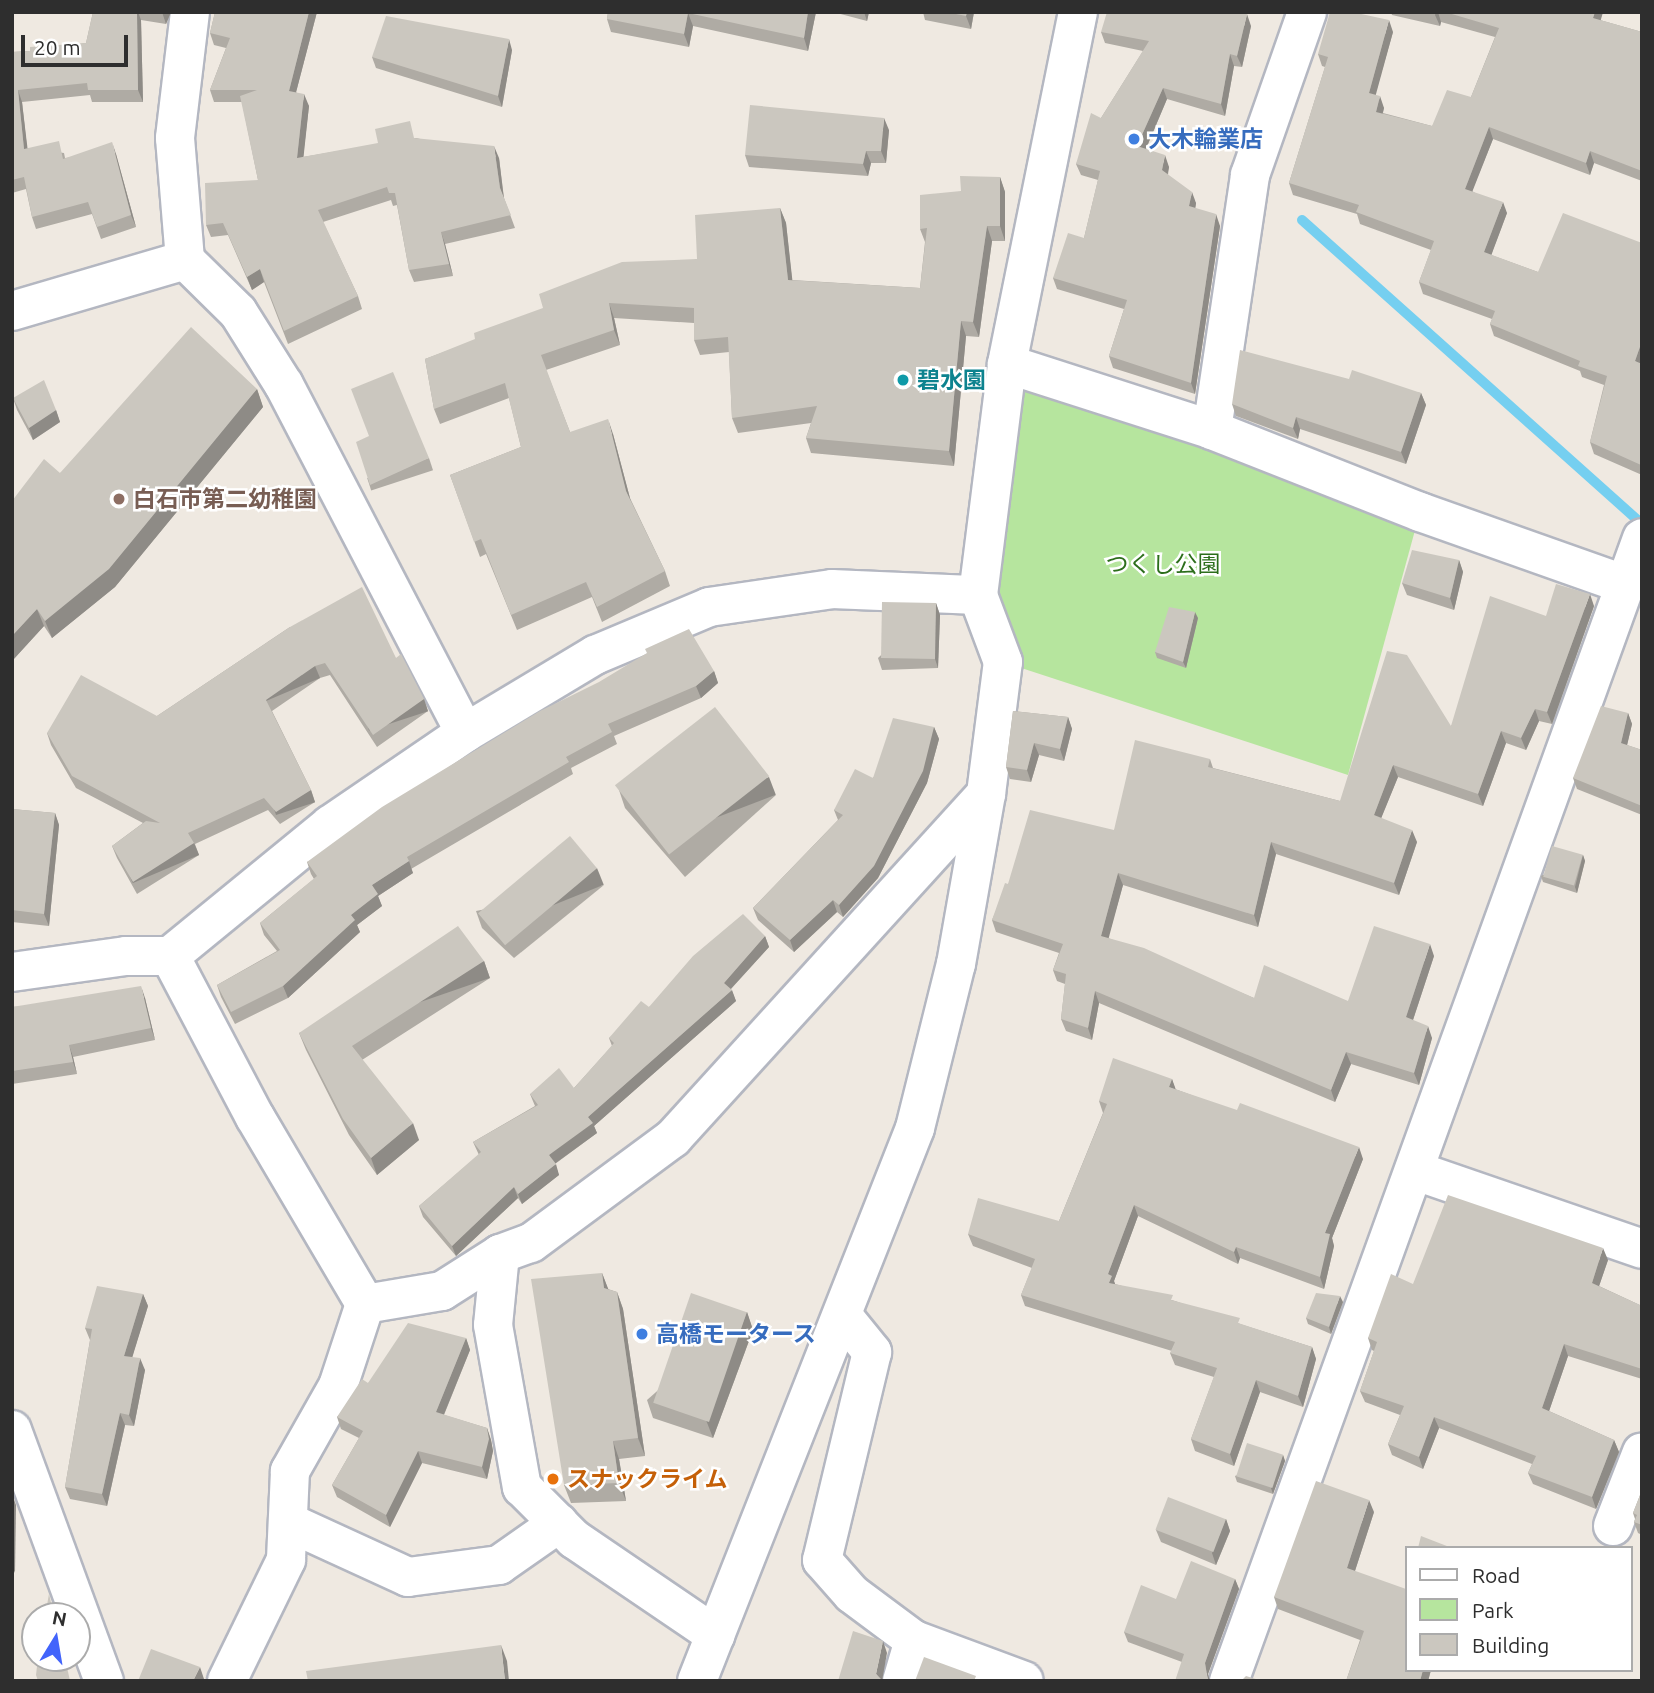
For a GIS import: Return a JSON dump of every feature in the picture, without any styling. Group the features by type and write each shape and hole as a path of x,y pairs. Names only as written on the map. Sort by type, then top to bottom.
{"street":[{"path":"190,12 175,138 185,260 238,312 284,385 465,733"},
{"path":"696,1681 915,1128 956,964 986,794 1003,663 978,595 1007,364 1079,12"},
{"path":"1212,430 1250,175 1307,12"},
{"path":"12,311 185,260"},
{"path":"1007,364 1212,430 1420,512 1635,558 1416,1171 1229,1681"},
{"path":"12,972 126,956 170,956 330,825 465,733 595,655 709,607 832,589 978,595"},
{"path":"365,1304 442,1291 500,1254 531,1243 673,1138 986,794"},
{"path":"170,956 255,1117 365,1304 338,1386 290,1471 286,1560 227,1681"},
{"path":"1416,1171 1642,1249"},
{"path":"500,1254 493,1325 522,1488 574,1539 715,1635"},
{"path":"842,1315 872,1352 822,1560 852,1594 914,1640 1024,1681"},
{"path":"12,1430 104,1681"},
{"path":"1613,1525 1642,1452"},
{"path":"288,1522 408,1577 499,1565 559,1523"},
{"path":"902,1681 914,1640"}],"green space":[{"name":"つくし公園","path":"1007,364 1420,512 1348,775 1003,662 978,595"}],"building":[{"path":"93,12 137,12 138,90 88,90 87,83 18,90 24,149 59,141 63,159 112,142 131,215 97,227 88,202 32,217 24,177 12,180 12,52 30,51 30,47 86,43"},
{"path":"215,12 309,12 289,91 304,94 297,158 378,143 375,129 410,121 414,138 494,146 500,188 511,215 441,232 449,264 409,270 395,193 389,193 387,187 318,210 358,296 284,331 260,269 247,277 223,223 206,225 205,183 258,180 240,96 257,90 210,90 230,38 210,33"},
{"path":"608,12 808,12 804,38 688,13 684,34 607,19"},
{"path":"946,12 967,12 966,16"},
{"path":"1107,12 1247,14 1237,56 1230,54 1221,104 1163,88 1137,146 1165,155 1162,170 1192,192 1189,206 1216,214 1191,383 1109,356 1127,300 1053,278 1068,233 1084,238 1100,171 1076,164 1091,113 1101,118 1149,41 1101,32"},
{"path":"1330,12 1352,12 1389,20 1369,93 1380,96 1376,112 1432,126 1447,90 1471,97 1499,28 1445,12 1595,12 1593,18 1642,32 1642,171 1590,151 1586,163 1489,127 1465,189 1503,202 1484,252 1538,272 1563,213 1642,243 1642,341 1635,361 1642,364 1641,465 1590,442 1607,376 1578,366 1580,361 1490,324 1495,311 1419,282 1434,241 1356,212 1359,205 1289,183 1328,57 1318,54"},
{"path":"386,16 509,39 498,96 372,57"},
{"path":"750,105 884,118 881,151 866,151 863,164 745,155"},
{"path":"960,176 1000,177 1000,226 987,226 973,322 961,321 949,451 806,438 817,406 732,418 728,337 694,340 694,308 609,303 614,330 541,355 570,432 608,419 626,491 665,571 597,607 586,582 511,615 481,539 474,542 450,475 521,447 505,383 434,409 425,359 475,339 474,333 543,308 539,294 622,262 697,259 695,215 780,208 788,280 920,288 927,228 920,229 920,195 961,191"},
{"path":"191,327 257,389 109,569 45,621 37,609 12,636 12,501 44,459 60,473"},
{"path":"1240,350 1349,379 1352,370 1421,393 1401,452 1296,417 1293,428 1232,404"},
{"path":"393,372 429,458 370,485 356,442 369,436 351,389"},
{"path":"44,380 56,410 29,428 13,398"},
{"path":"1412,550 1459,560 1450,598 1402,583"},
{"path":"1556,584 1590,594 1547,712 1535,709 1521,738 1501,731 1478,794 1393,765 1374,815 1412,830 1394,883 1271,842 1254,915 1118,873 1101,936 1144,948 1254,998 1264,965 1348,1001 1374,926 1430,944 1406,1017 1428,1026 1414,1073 1346,1052 1331,1090 1095,991 1088,1028 1061,1019 1066,974 1053,970 1063,944 992,920 1005,883 1008,884 1030,810 1114,830 1135,740 1210,759 1208,767 1340,801 1387,651 1407,655 1451,726 1490,596 1546,616"},
{"path":"362,587 396,658 401,654 424,699 373,735 325,663 315,666 266,700 311,790 276,812 264,798 188,833 194,843 133,882 112,846 146,821 160,823 72,776 47,733 81,675 157,716 290,627"},
{"path":"882,602 936,603 935,659 881,658"},
{"path":"1169,607 1195,612 1183,662 1155,652"},
{"path":"689,629 714,671 696,686 608,724 612,732 566,757 569,762 407,857 409,861 372,885 378,894 351,915 355,920 283,986 231,1012 217,985 280,950 260,923 317,876 307,862 382,807 540,711 599,682 647,653 645,649"},
{"path":"1601,706 1628,713 1621,743 1642,750 1642,806 1573,778"},
{"path":"715,707 769,776 669,855 615,785"},
{"path":"1013,711 1068,717 1060,749 1034,743 1027,770 1006,767"},
{"path":"893,718 934,727 923,771 874,866 839,905 833,900 790,940 753,908 843,815 834,810 855,769 873,778"},
{"path":"12,809 55,813 44,914 12,910"},
{"path":"570,836 597,868 505,945 478,913"},
{"path":"1552,846 1583,855 1574,886 1543,877"},
{"path":"743,914 765,936 724,983 732,990 588,1117 593,1123 549,1155 556,1164 518,1194 514,1187 452,1246 419,1206 481,1152 473,1142 538,1105 530,1094 559,1068 574,1088 614,1043 609,1038 641,1001 649,1007 693,956"},
{"path":"458,926 484,961 352,1046 413,1123 371,1158 343,1119 299,1033"},
{"path":"141,986 151,1028 69,1045 73,1062 12,1071 12,1007"},
{"path":"1113,1058 1172,1079 1169,1087 1237,1110 1240,1103 1359,1147 1325,1233 1330,1234 1320,1277 1236,1247 1234,1252 1134,1205 1108,1274 1112,1276 1109,1283 1173,1295 1171,1300 1240,1318 1238,1323 1312,1347 1298,1396 1256,1380 1230,1454 1191,1439 1217,1368 1170,1353 1175,1342 1021,1295 1035,1259 968,1234 978,1198 1059,1221 1107,1104 1099,1101"},
{"path":"1448,1195 1603,1248 1592,1283 1642,1306 1642,1369 1564,1344 1542,1408 1614,1440 1592,1497 1528,1473 1536,1456 1434,1417 1419,1457 1388,1444 1404,1406 1360,1391 1377,1342 1368,1338 1391,1274 1413,1284"},
{"path":"602,1273 604,1288 617,1292 638,1438 613,1441 619,1483 564,1485 531,1279"},
{"path":"97,1286 143,1294 124,1356 140,1358 129,1415 120,1413 102,1494 65,1487 92,1329 85,1328"},
{"path":"691,1293 747,1312 709,1422 653,1403"},
{"path":"1316,1293 1340,1296 1329,1327 1306,1318"},
{"path":"408,1323 466,1338 436,1412 487,1428 489,1439 482,1467 418,1451 386,1515 332,1485 363,1431 337,1417 362,1379 368,1383"},
{"path":"1247,1443 1283,1455 1272,1488 1236,1476"},
{"path":"1316,1481 1369,1500 1347,1568 1406,1589 1406,1672 1422,1672 1420,1681 1346,1681 1364,1631 1274,1597"},
{"path":"1642,1490 1642,1525 1634,1522 1637,1515 1633,1513"},
{"path":"1168,1497 1226,1519 1213,1552 1155,1530"},
{"path":"1421,1536 1447,1546 1418,1546"},
{"path":"1191,1561 1235,1579 1205,1663 1208,1681 1175,1681 1184,1654 1124,1632 1141,1585 1176,1599"},
{"path":"853,1631 883,1641 876,1674 883,1681 838,1681"},
{"path":"501,1645 505,1681 308,1681 306,1671"},
{"path":"151,1649 200,1667 193,1681 138,1681"},
{"path":"924,1657 976,1676 974,1681 915,1681"},
{"path":"36,1672 68,1672 70,1681 38,1681"},
{"path":"1246,1676 1262,1681 1241,1681"}],"waterway":[{"path":"1302,220 1642,524"}],"place":[{"name":"大木輪業店","path":"1134,139"},
{"name":"碧水園","path":"903,380"},
{"name":"白石市第二幼稚園","path":"119,499"},
{"name":"高橋モータース","path":"642,1334"},
{"name":"スナックライム","path":"553,1479"}]}
